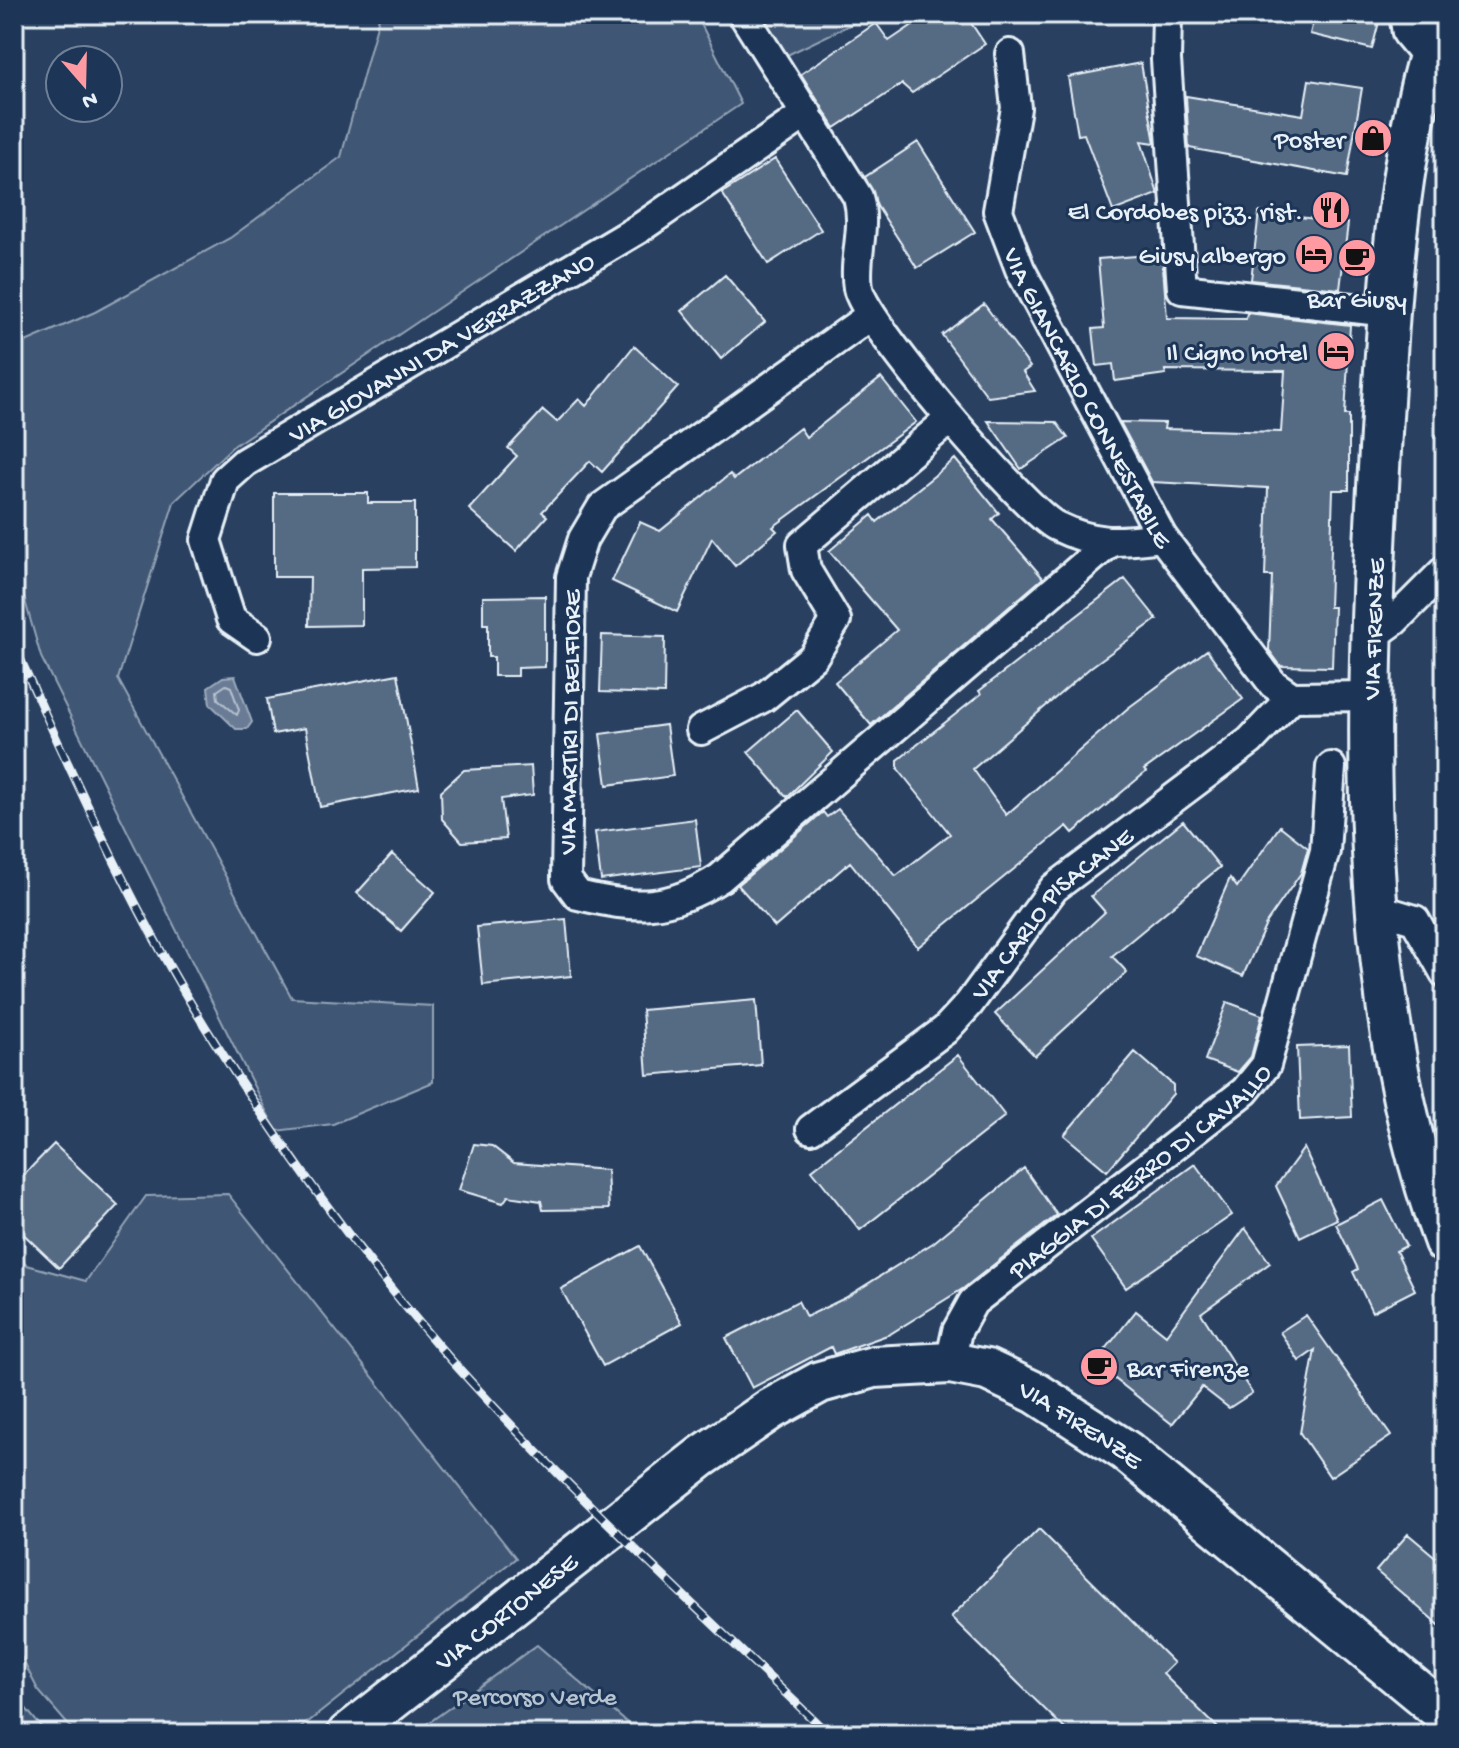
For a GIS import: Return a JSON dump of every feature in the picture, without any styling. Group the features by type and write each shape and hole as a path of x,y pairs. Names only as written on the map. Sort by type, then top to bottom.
{"main road":[{"name":"VIA FIRENZE","path":"1442,14 1427,57 1400,194 1389,312 1369,696 1378,909 1396,1058 1429,1200 1445,1242"},
{"name":"VIA FIRENZE","path":"664,1486 771,1409 820,1382 874,1367 950,1363 987,1370 1036,1393 1126,1451 1438,1718"},
{"name":"VIA CORTONESE","path":"348,1734 664,1486"}],"street":[{"path":"743,14 858,197 863,214 858,288 870,316 950,419 1052,524 1108,544 1162,537"},
{"path":"1167,14 1166,60 1182,289 1389,312"},
{"path":"1404,14 1407,33 1427,57"},
{"name":"VIA GIANCARLO CONNESTABILE","path":"1010,54 1016,108 998,211 1020,269 1162,537 1273,684 1292,697"},
{"name":"VIA GIOVANNI DA VERRAZZANO","path":"257,637 231,619 206,540 225,480 245,462 640,228 807,113"},
{"name":"VIA MARTIRI DI BELFIORE","path":"870,316 602,507 583,539 571,577 566,716 566,879 578,895 629,907 689,898 720,878 1108,544"},
{"path":"701,730 764,697 813,657 836,620 806,570 802,545 950,419"},
{"path":"1370,638 1394,621 1445,570"},
{"path":"1292,697 1369,696"},
{"name":"VIA CARLO PISACANE","path":"811,1129 945,1030 969,1004 1054,888 1250,741 1292,697"},
{"name":"PIAGGIA DI FERRO DI CAVALLO","path":"950,1363 957,1331 973,1302 1245,1091 1266,1065 1325,851 1331,767"},
{"path":"1378,909 1415,920 1445,973"}],"green space":[{"path":"380,14 696,14 741,104 232,447 174,502 118,679 292,998 433,1006 433,1082 333,1124 276,1131 41,657 14,562 14,347 95,312 230,238 341,157"},
{"path":"748,14 864,14 862,19 779,59"},
{"path":"228,1194 516,1558 293,1734 76,1734 38,1690 14,1643 14,1251 27,1265 86,1281 146,1196"},
{"name":"Percorso Verde","path":"537,1645 640,1734 413,1734"},
{"path":"14,1694 47,1734 14,1734"}],"water":[{"path":"235,676 252,722 247,729 236,729 210,704 208,687 223,677"}],"building":[{"path":"929,14 965,14 985,44 912,93 902,84 835,128 801,74 876,23 889,41"},
{"path":"1315,14 1381,14 1372,49 1310,34"},
{"path":"1141,63 1155,143 1141,141 1158,194 1113,211 1084,134 1078,135 1068,77"},
{"path":"1309,80 1362,88 1347,177 1189,148 1186,96 1303,115"},
{"path":"918,142 975,232 917,268 877,206 865,177"},
{"path":"775,159 821,230 768,264 722,193"},
{"path":"1259,212 1348,223 1340,289 1251,280"},
{"path":"1162,254 1167,318 1246,319 1247,313 1350,325 1345,415 1349,415 1349,490 1333,490 1329,607 1334,607 1332,667 1281,666 1269,650 1272,576 1265,576 1268,488 1152,482 1120,422 1165,423 1164,429 1281,432 1285,371 1165,370 1166,374 1115,381 1113,364 1097,366 1093,329 1104,328 1098,259"},
{"path":"725,275 765,322 721,359 682,311"},
{"path":"984,304 1030,367 1023,372 1035,391 988,397 942,335"},
{"path":"634,346 678,387 602,472 590,461 542,512 547,516 516,551 469,509 517,456 508,448 543,410 557,422 579,399 586,406"},
{"path":"881,378 916,422 773,527 777,531 735,566 712,538 677,612 612,581 640,522 660,531 730,474 734,479 800,428 806,437"},
{"path":"988,421 1056,422 1068,438 1021,469"},
{"path":"955,459 999,513 992,519 1043,578 871,725 835,682 897,630 829,551 872,515 877,522"},
{"path":"274,493 368,493 368,503 415,503 415,567 362,568 362,625 309,626 310,577 274,577"},
{"path":"1125,579 1157,619 1091,667 973,769 1006,815 1128,708 1207,650 1243,699 1144,770 1146,772 1073,833 1067,826 918,947 850,862 775,927 738,885 823,812 827,817 838,809 896,876 950,834 898,769 898,760 981,694 979,691"},
{"path":"545,596 545,667 518,668 518,676 494,676 494,657 488,657 488,624 483,624 483,597"},
{"path":"602,635 665,637 664,694 600,692"},
{"path":"398,674 419,788 320,807 305,728 273,734 267,699"},
{"path":"797,710 833,752 787,797 748,752"},
{"path":"666,725 673,776 607,785 600,734"},
{"path":"531,766 533,795 501,799 506,839 462,842 442,819 441,791 464,770"},
{"path":"695,819 701,867 601,880 595,832"},
{"path":"1183,821 1220,867 1112,956 1127,972 1035,1056 995,1014 1105,912 1091,896"},
{"path":"1280,826 1308,848 1301,873 1267,922 1243,976 1196,956 1230,878 1237,887"},
{"path":"392,854 435,892 401,931 357,893"},
{"path":"566,919 571,976 483,985 477,927"},
{"path":"756,1000 761,1065 647,1075 642,1010"},
{"path":"1227,1002 1262,1015 1251,1057 1238,1072 1205,1060"},
{"path":"1349,1045 1352,1117 1300,1120 1297,1047"},
{"path":"1135,1052 1173,1085 1173,1094 1107,1171 1064,1135"},
{"path":"958,1055 1005,1116 860,1230 812,1170"},
{"path":"54,1144 118,1205 59,1268 14,1225 14,1185"},
{"path":"474,1144 492,1146 514,1163 607,1170 609,1209 543,1210 541,1201 508,1196 503,1203 459,1190"},
{"path":"1304,1148 1337,1219 1300,1237 1276,1186"},
{"path":"1195,1164 1232,1215 1126,1288 1091,1239"},
{"path":"1024,1168 1057,1215 964,1288 890,1334 834,1354 831,1347 752,1388 726,1338 798,1301 806,1317 845,1298 933,1243"},
{"path":"1383,1200 1406,1246 1396,1251 1415,1290 1372,1312 1353,1272 1358,1269 1336,1224"},
{"path":"1245,1228 1270,1263 1201,1313 1252,1393 1229,1408 1202,1387 1172,1424 1095,1363 1136,1311 1166,1335"},
{"path":"640,1246 682,1323 603,1366 561,1289"},
{"path":"1306,1315 1391,1436 1330,1477 1300,1433 1315,1350 1299,1361 1280,1332"},
{"path":"1039,1529 1174,1663 1163,1674 1224,1734 1070,1734 951,1617"},
{"path":"1408,1534 1445,1565 1445,1630 1376,1571"}],"railway":[{"path":"14,645 108,848 159,948 241,1083 321,1198 407,1309 483,1395 628,1543 828,1734"}],"place":[{"name":"Poster","path":"1373,138"},
{"name":"El Cordobes pizz. rist.","path":"1331,210"},
{"name":"Giusy albergo","path":"1314,254"},
{"name":"Bar Giusy","path":"1357,258"},
{"name":"Il Cigno hotel","path":"1336,351"},
{"name":"Bar Firenze","path":"1099,1367"}]}
